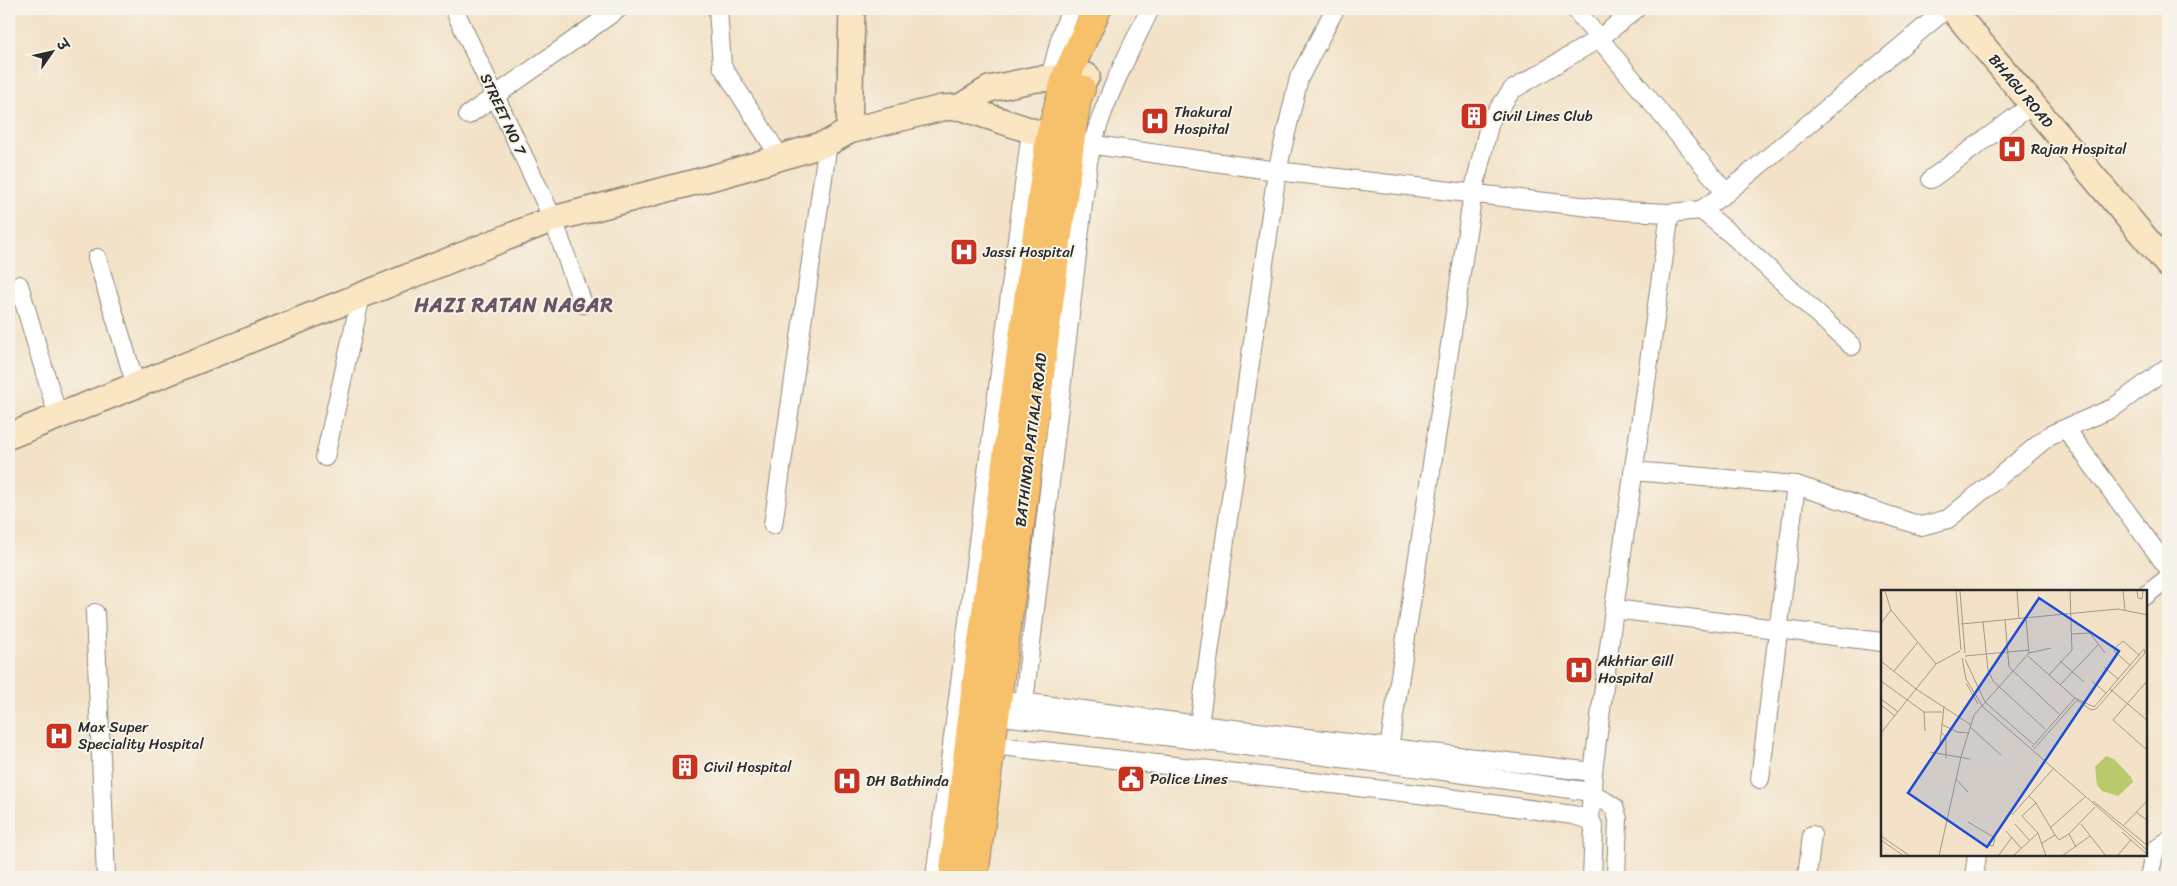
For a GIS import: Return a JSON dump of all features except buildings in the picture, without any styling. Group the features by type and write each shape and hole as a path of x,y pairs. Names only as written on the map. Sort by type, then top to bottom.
{"highway":[{"path":"953,877 975,694 1061,139 1067,77 1097,9"},
{"path":"1067,77 1114,9"},
{"name":"BATHINDA PATIALA ROAD","path":"974,877 991,744 1010,708 1061,139"}],"street":[{"name":"STREET NO 7","path":"454,9 553,219 583,304"},
{"path":"468,115 618,9"},
{"path":"718,9 722,66 780,157"},
{"path":"773,525 839,137 852,9"},
{"path":"960,107 988,89 1036,79 1067,77 1062,32 1071,9"},
{"path":"1061,139 1098,121 1113,85 1150,9"},
{"path":"1199,725 1277,171 1299,78 1335,9"},
{"path":"1575,9 1726,193"},
{"path":"1389,749 1473,193 1490,121 1512,90 1600,38 1636,9"},
{"path":"9,436 553,219 722,175 839,137 942,108 960,107 1061,139 1277,171 1624,210 1670,212 1701,210 1726,193 1946,9"},
{"name":"BHAGU ROAD","path":"1952,9 2168,265"},
{"path":"1931,179 2033,104"},
{"path":"935,877 1061,139"},
{"path":"1701,210 1732,235 1852,346"},
{"path":"1592,877 1595,838 1594,827 1590,820 1593,772 1670,212"},
{"path":"98,258 136,386"},
{"path":"18,285 58,417"},
{"path":"325,457 361,296"},
{"path":"1633,471 1796,485 1921,526 1948,519 2050,435 2113,408 2168,367"},
{"path":"2066,428 2168,568"},
{"path":"1760,779 1796,485"},
{"path":"2147,594 2168,578"},
{"path":"1614,609 1881,642"},
{"path":"95,613 106,877"},
{"path":"1010,708 1199,725 1593,772"},
{"path":"1010,708 1019,748"},
{"path":"1010,708 1592,792 1614,806 1618,819 1616,877"},
{"path":"991,744 1427,795 1573,815 1590,820"},
{"path":"1807,877 1812,835"},
{"path":"2149,877 2155,850 2168,841"},
{"path":"1974,877 1977,856"}],"place":[{"name":"Civil Lines Club","path":"1474,116"},
{"name":"Thakural Hospital","path":"1155,121"},
{"name":"Rajan Hospital","path":"2012,149"},
{"name":"Jassi Hospital","path":"964,252"},
{"name":"Akhtiar Gill Hospital","path":"1579,670"},
{"name":"Max Super Speciality Hospital","path":"59,736"},
{"name":"Civil Hospital","path":"685,767"},
{"name":"Police Lines","path":"1131,779"},
{"name":"DH Bathinda","path":"847,781"}],"district":[{"name":"HAZI RATAN NAGAR","path":"514,305"}]}
